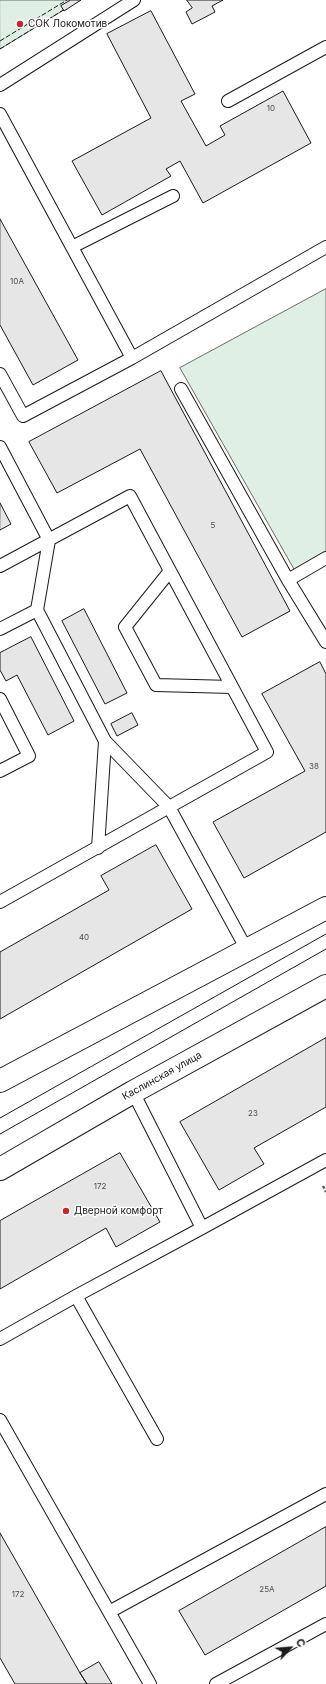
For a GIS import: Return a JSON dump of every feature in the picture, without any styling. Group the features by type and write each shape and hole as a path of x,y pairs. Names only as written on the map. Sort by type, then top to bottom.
{"main road":[{"path":"0,1081 326,908"},
{"name":"Каслинская улица","path":"0,1169 132,1092 326,986"}],"lane":[{"path":"0,84 134,0"},
{"path":"228,101 326,47"},
{"path":"0,114 132,358"},
{"path":"72,247 173,196"},
{"path":"0,374 23,416 132,358 326,247"},
{"path":"181,389 288,580 326,642"},
{"path":"0,447 49,540 37,610 105,741 169,807 247,950"},
{"path":"0,566 130,496 267,752 0,902"},
{"path":"288,580 326,558"},
{"path":"170,571 125,627 156,685 232,687"},
{"path":"0,629 37,610"},
{"path":"0,699 29,756 0,771"},
{"path":"98,848 105,741"},
{"path":"132,1092 202,1228"},
{"path":"0,1339 326,1160"},
{"path":"76,1296 157,1439"},
{"path":"0,1420 150,1684"},
{"path":"109,1612 326,1494"},
{"path":"216,1684 326,1624"}],"green space":[{"name":"СОК Локомотив","path":"0,0 80,0 0,49"},
{"path":"326,289 326,563 299,578 180,368"}],"building":[{"path":"71,0 81,0 64,11 61,6"},
{"path":"187,0 223,0 212,6 215,12 192,24 186,12 192,8"},
{"path":"151,11 195,94 181,101 206,146 225,135 220,126 283,91 311,143 203,203 180,161 166,169 171,176 102,215 72,161 151,118 107,34"},
{"path":"0,219 78,360 33,385 0,325"},
{"path":"161,371 290,611 242,637 140,449 57,493 29,442"},
{"path":"0,503 11,524 0,530"},
{"path":"84,609 127,693 105,704 62,621"},
{"path":"31,637 74,721 48,735 17,675 6,681 0,670 0,653"},
{"path":"320,662 326,674 326,832 244,878 213,822 305,771 262,694"},
{"path":"132,713 138,725 117,736 111,724"},
{"path":"156,845 192,909 0,1019 0,952 109,890 101,876"},
{"path":"326,1038 326,1107 254,1148 264,1164 219,1190 180,1122"},
{"path":"120,1153 160,1222 116,1247 106,1228 0,1289 0,1221"},
{"path":"326,1527 326,1586 205,1655 179,1611"},
{"path":"0,1533 87,1684 15,1684 0,1658"},
{"path":"99,1662 112,1684 87,1684 80,1673"}],"tram line":[{"path":"0,1118 326,934"},
{"path":"0,1134 326,949"}],"fence":[{"path":"0,41 67,0"},
{"path":"0,49 65,9"}],"place":[{"name":"СОК Локомотив","path":"20,24"},
{"name":"Дверной комфорт","path":"66,1211"}]}
